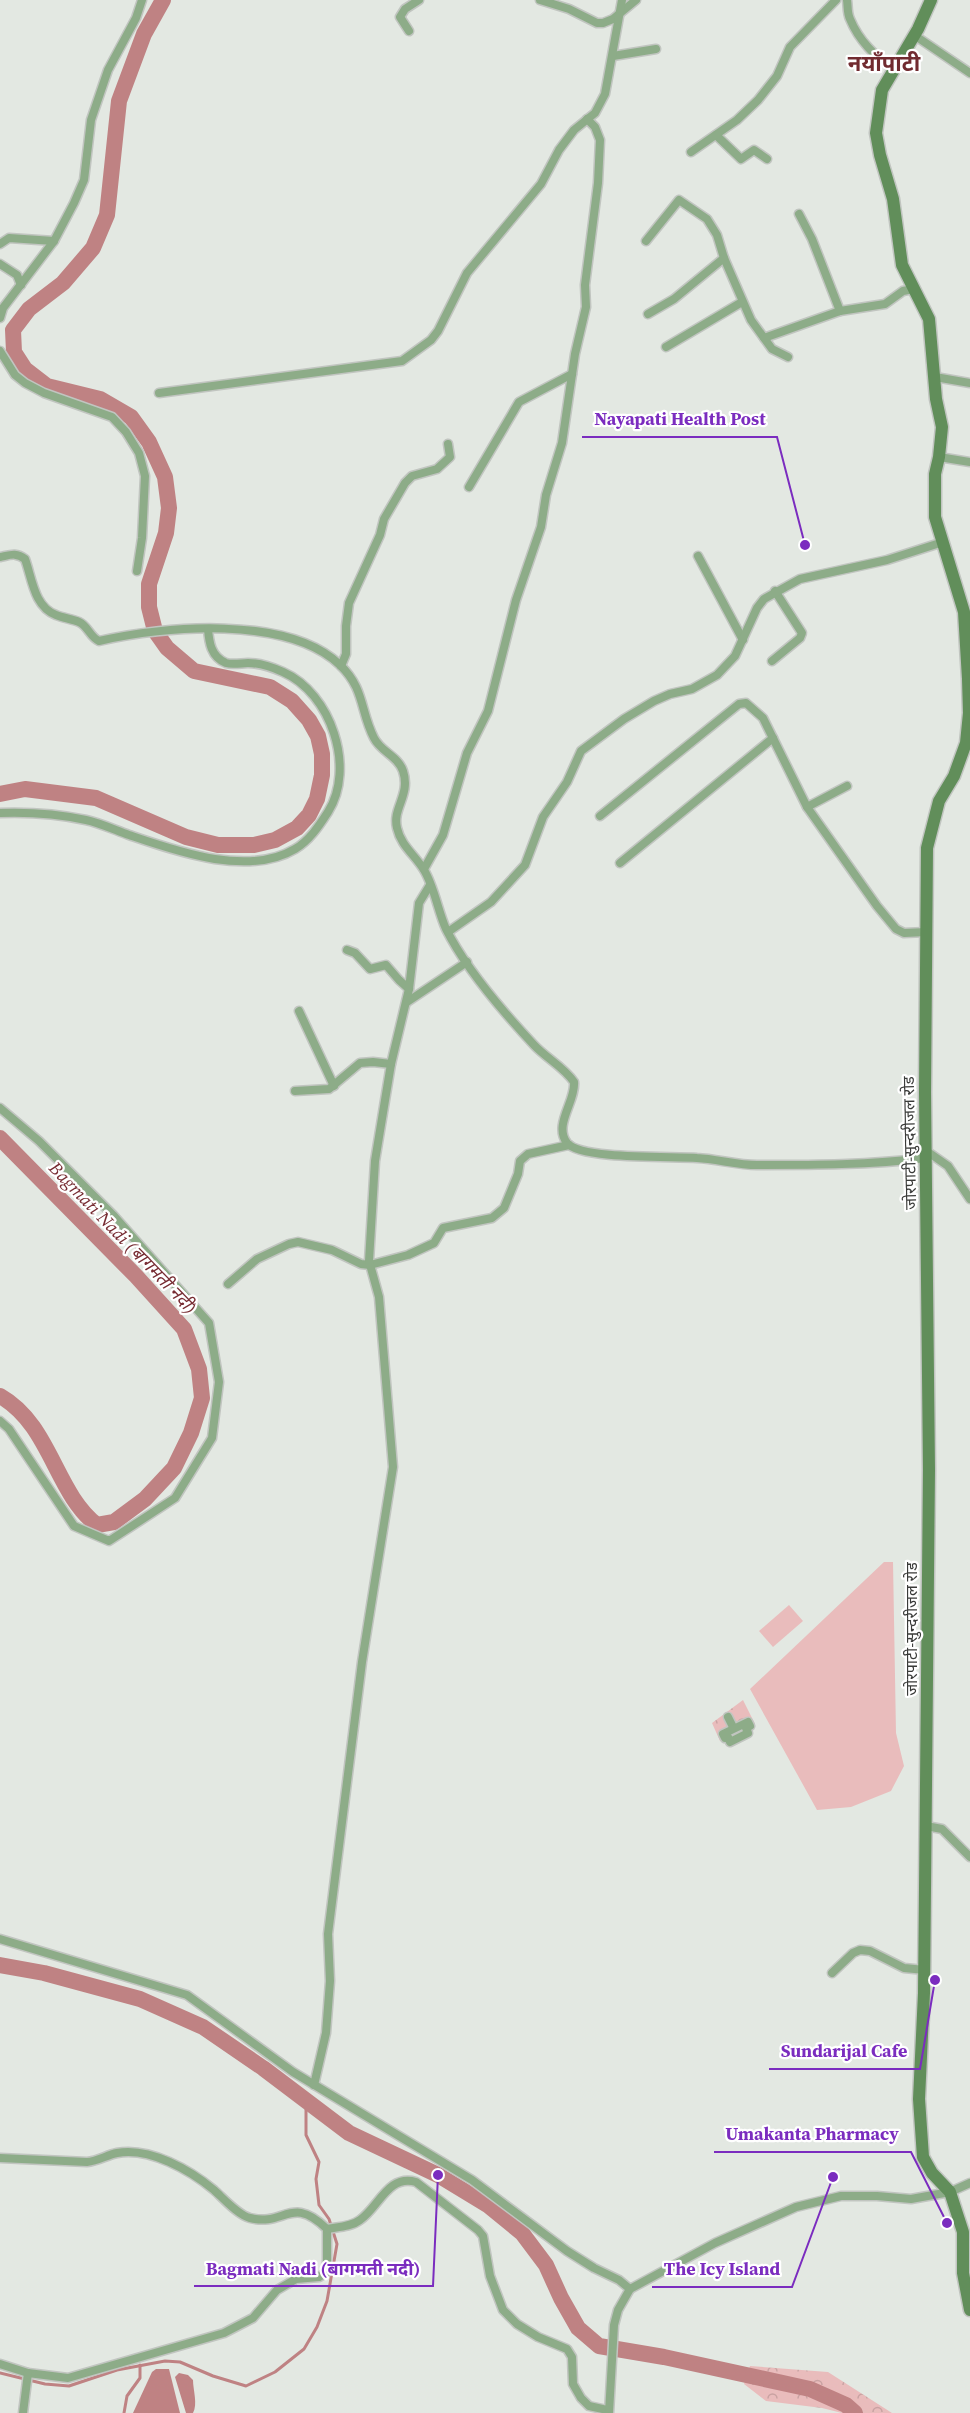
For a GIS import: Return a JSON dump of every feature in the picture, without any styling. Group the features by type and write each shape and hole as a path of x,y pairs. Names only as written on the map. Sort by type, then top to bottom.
{"main road":[{"name":"जोरपाटी-सुन्दरीजल रोड","path":"931,0 914,35 882,90 876,123 877,144 890,183 902,265 929,319 936,399 942,427 939,457 934,474 935,517 964,612 969,691 966,743 954,776 939,801 927,848 926,1154 929,1470 925,1970 919,2099 921,2143 927,2165 950,2192 963,2232 963,2282 970,2310"}],"street":[{"path":"0,318 3,308 54,241 84,180 92,120 108,70 136,18 142,0"},
{"path":"410,32 400,16 405,9 419,0"},
{"path":"540,0 568,4 597,23 613,19 622,5 636,0"},
{"path":"691,152 737,120 758,100 777,76 790,47 836,0"},
{"path":"847,0 849,17 861,39 874,55 894,70"},
{"path":"159,393 402,361 415,353 438,331 467,273 542,184 559,150 573,130 595,113 605,94 622,5"},
{"path":"914,35 970,73"},
{"path":"613,56 656,49"},
{"path":"424,869 443,835 467,753 488,711 511,619 541,527 546,495 562,443 572,374 586,307 585,285 598,183 600,140 595,127 587,120"},
{"path":"716,135 741,159 754,150 766,159"},
{"path":"646,241 679,200 708,219 717,235 724,258 751,320 772,349 788,357"},
{"path":"799,214 812,239 840,311"},
{"path":"0,244 9,238 54,241"},
{"path":"648,314 674,299 724,258"},
{"path":"0,264 17,275 21,285"},
{"path":"764,338 840,311 885,304 903,291 913,289"},
{"path":"666,347 742,302"},
{"path":"0,351 15,375 25,383 44,393 112,417 126,432 139,453 145,476 142,538 136,571"},
{"path":"469,487 519,402 572,374"},
{"path":"935,377 970,383"},
{"path":"341,666 346,654 349,603 380,535 384,519 405,483 412,476 437,469 450,457 448,444"},
{"path":"939,457 970,462"},
{"path":"448,932 491,902 525,865 543,817 567,782 581,751 624,719 654,702 670,694 692,689 717,675 735,656 757,608 764,599 800,579 887,560 943,542"},
{"path":"0,557 20,555 25,559 38,600 44,608 54,615 79,622 86,627 94,639 99,641 177,629 238,630 291,639 323,652 341,666 360,693 364,704 364,715 378,746 403,768 406,789 396,816 397,828 407,849 424,869 448,932 467,962 506,1013 534,1045 574,1082 573,1094 564,1122 564,1138 569,1145 578,1150 604,1154 651,1158 699,1158 755,1165 881,1164 926,1154 948,1166 970,1199"},
{"path":"698,556 743,640"},
{"path":"772,661 800,638 802,633 775,591"},
{"path":"0,813 42,814 87,820 147,841 207,858 249,862 280,856 296,849 309,838 331,808 337,788 338,746 327,714 310,692 297,680 283,672 252,663 226,663 221,660 210,647 208,629"},
{"path":"600,816 742,702 746,703 758,712 807,807 870,898 896,929 904,933 927,932"},
{"path":"620,862 773,738"},
{"path":"807,807 847,786"},
{"path":"314,2085 326,2033 330,1981 328,1934 362,1662 393,1467 379,1297 370,1264 375,1161 391,1064 407,1002 419,903 430,885"},
{"path":"347,950 355,953 370,969 386,965 409,989"},
{"path":"407,1002 467,962"},
{"path":"299,1011 334,1086"},
{"path":"295,1091 329,1089 360,1064 373,1062 391,1064"},
{"path":"0,1108 39,1141 112,1215 208,1323 219,1382 212,1438 175,1498 109,1541 74,1526 9,1428 0,1421"},
{"path":"228,1284 257,1259 298,1242 332,1250 360,1264 370,1264 408,1255 434,1243 443,1228 492,1218 504,1208 518,1174 520,1161 528,1154 569,1145"},
{"path":"926,1826 942,1829 970,1857"},
{"path":"0,1939 187,1995 314,2085 472,2180 567,2251 619,2280 630,2289"},
{"path":"832,1974 853,1953 860,1950 870,1951 904,1968 925,1970"},
{"path":"0,2158 87,2162 99,2161 117,2153 151,2155 180,2168 211,2188 247,2218 259,2220 302,2212 314,2217 327,2229 328,2264 327,2272 318,2277 296,2279 277,2290 254,2318 224,2333 68,2378 28,2373 0,2364"},
{"path":"327,2229 353,2224 362,2219 395,2183 406,2179 416,2182 478,2230 483,2236 490,2276 503,2310 517,2324 538,2337 567,2349 572,2357 573,2384 581,2398 589,2406 608,2412 609,2367 614,2325 618,2310 630,2289 715,2243 796,2207 841,2196 911,2199 950,2192 970,2183"},
{"path":"23,2413 28,2373"}],"green space":[{"path":"884,1562 893,1562 896,1733 904,1766 891,1791 851,1807 817,1810 750,1689"},
{"path":"789,1605 803,1621 773,1647 759,1631"},
{"path":"743,1700 755,1724 730,1742 728,1737 720,1741 712,1723"},
{"path":"750,2366 828,2372 892,2413 842,2413 822,2408 766,2401 744,2384"}],"shaded area":[{"path":"156,2369 169,2369 180,2413 133,2413 152,2372"},
{"path":"179,2373 188,2375 193,2380 195,2401 193,2413 186,2413 175,2377"}],"waterway":[{"name":"Bagmati Nadi (बागमती नदी)","path":"0,794 25,789 96,798 186,837 218,845 254,845 275,840 297,828 309,815 317,799 322,775 322,754 318,736 309,720 292,701 270,687 194,671 167,648 155,631 149,607 149,584 166,533 169,508 165,477 149,442 131,417 100,399 47,386 25,369 14,352 13,330 29,309 63,283 93,248 107,215 119,101 144,34 163,0"},
{"name":"Bagmati Nadi (बागमती नदी)","path":"0,1138 136,1276 184,1329 199,1369 202,1398 191,1433 174,1468 145,1499 114,1522 97,1525 71,1495 31,1424 0,1396"},
{"name":"Bagmati Nadi (बागमती नदी)","path":"0,1965 44,1973 140,1999 203,2027 263,2068 349,2133 438,2175 489,2206 522,2233 546,2265 578,2328 599,2346 664,2357 810,2389 846,2405 855,2413"},
{"path":"0,2373 45,2384 69,2386 117,2370 165,2361 180,2362 213,2376 246,2386 275,2372 304,2349 317,2327 327,2301 337,2244 329,2219 319,2205 316,2179 319,2162 306,2135 306,2102"},
{"path":"124,2413 127,2396 140,2378 140,2365"}],"place":[{"name":"Nayapati Health Post","path":"805,545"},
{"name":"Sundarijal Cafe","path":"935,1980"},
{"name":"Bagmati Nadi (बागमती नदी)","path":"438,2175"},
{"name":"The Icy Island","path":"833,2177"},
{"name":"Umakanta Pharmacy","path":"947,2223"}],"district":[{"name":"नयाँपाटी","path":"884,63"}]}
